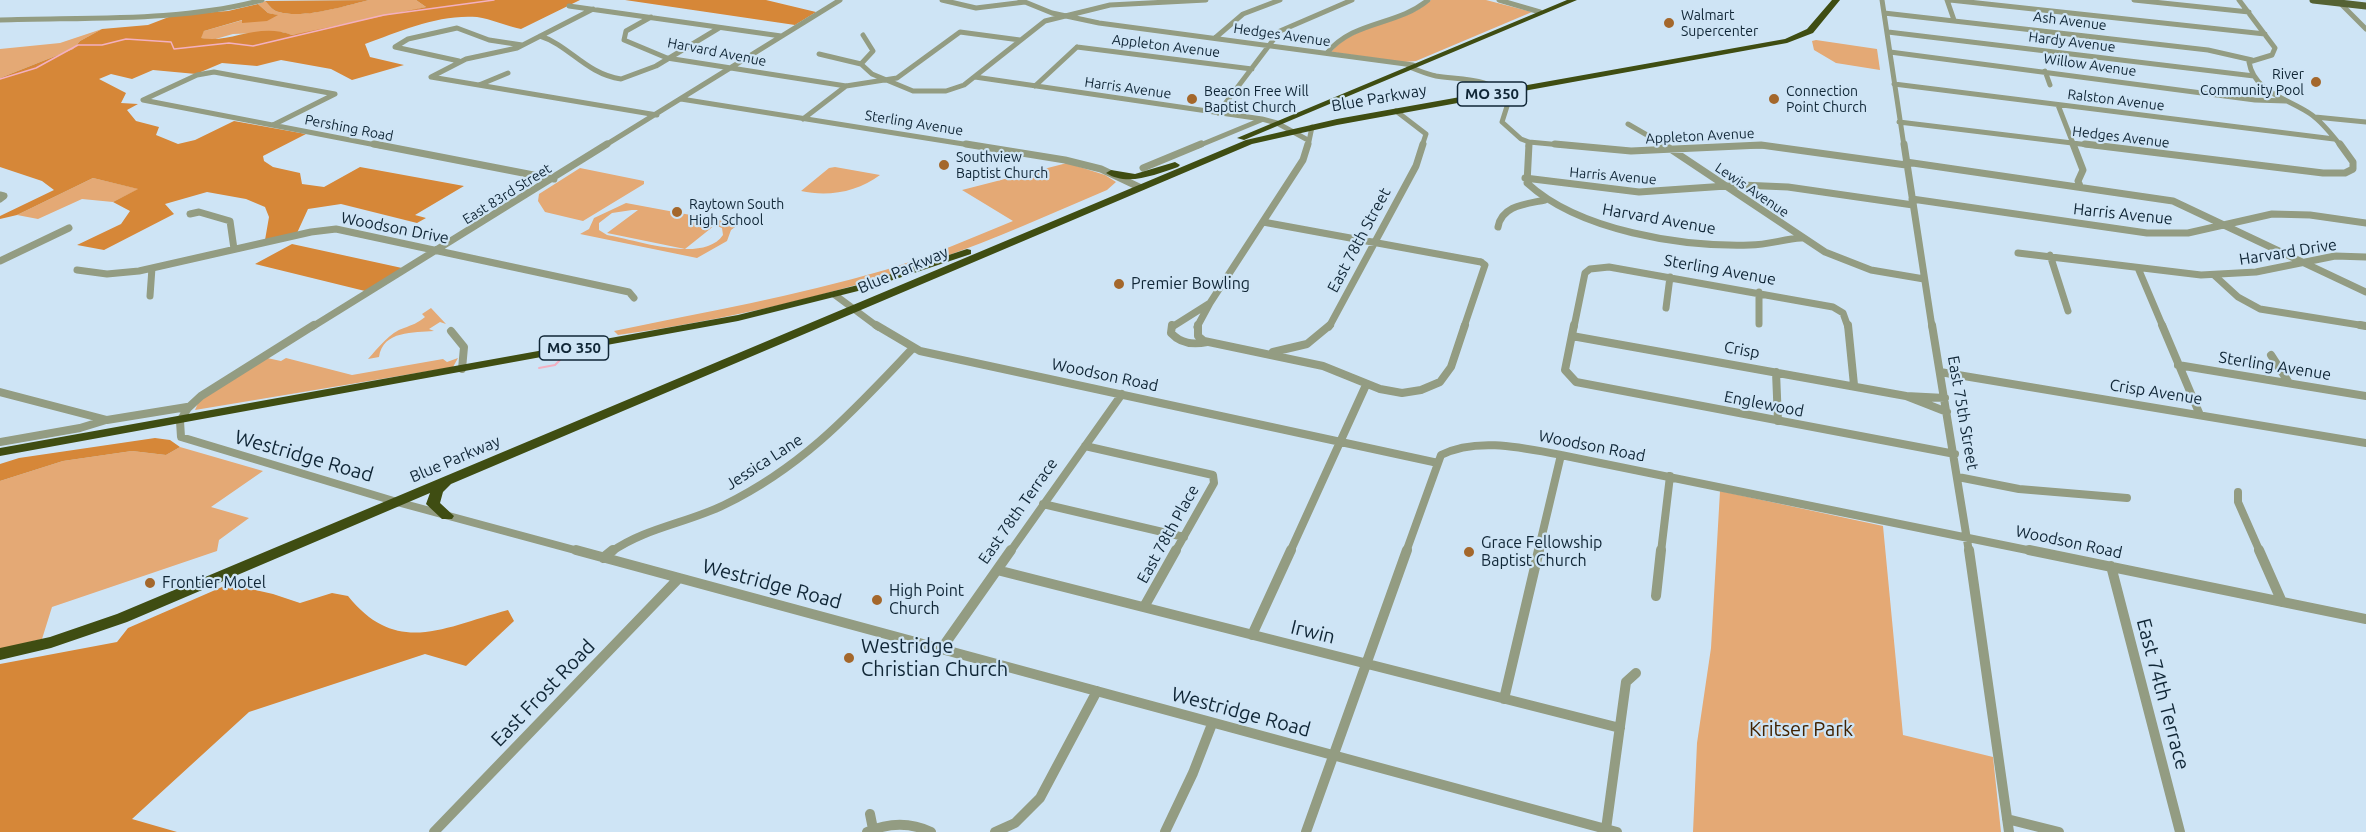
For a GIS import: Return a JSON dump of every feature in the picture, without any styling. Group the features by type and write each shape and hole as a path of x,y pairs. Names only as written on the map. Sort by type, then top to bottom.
{"highway":[{"name":"Blue Parkway","path":"0,452 738,318 835,295 963,254 1115,191 1136,185 1176,165 1573,0"},
{"name":"Blue Parkway","path":"0,654 51,642 122,618 853,309 1136,185 1232,148 1290,130 1787,41 1810,32 1836,0"},
{"path":"1111,173 1135,177 1176,165"},
{"path":"1111,173 1120,182 1115,191"},
{"path":"447,516 436,507 433,500 437,490 451,479"}],"main road":[{"path":"2314,0 2366,5"}],"street":[{"path":"0,20 188,13 233,8 262,0"},
{"name":"East 83rd Street","path":"187,407 214,387 554,179 840,0"},
{"path":"942,0 976,9 1034,0"},
{"path":"819,54 861,64 886,81 921,92 946,91 964,85 1038,25 1062,15 1126,3 1190,3 1206,0"},
{"path":"1215,39 1243,14 1280,0"},
{"path":"1218,113 1286,26 1352,0"},
{"path":"1327,53 1339,37 1413,10 1428,0"},
{"path":"1499,0 1540,12"},
{"name":"East 75th Street","path":"1882,0 1924,279 1968,537 2009,832"},
{"path":"1954,20 1949,0 2265,34"},
{"path":"2134,0 2248,12"},
{"path":"2239,0 2265,34 2275,52 2252,60 2248,65 2254,76 2266,89 2315,117 2334,139"},
{"name":"Hedges Avenue","path":"1023,1 1062,15 1148,30 1411,66 1437,76 1483,83 1503,92"},
{"path":"2340,3 2366,29"},
{"path":"569,6 782,36"},
{"path":"593,9 524,45 460,62 431,77 657,115"},
{"name":"Ash Avenue","path":"1884,13 2208,50 2252,60"},
{"name":"Harvard Avenue","path":"651,18 626,31 623,38 667,58 846,86"},
{"path":"1148,30 1155,24"},
{"path":"460,62 398,50 395,47 397,44 457,28 489,40 524,45"},
{"path":"540,36 555,40 581,63 614,78 626,79 643,73 719,28"},
{"path":"803,119 846,86 897,78 960,32 1020,40"},
{"name":"Hardy Avenue","path":"1888,32 2254,76"},
{"path":"861,64 873,51 863,35"},
{"name":"Appleton Avenue","path":"1035,86 1077,47 1252,69"},
{"name":"Willow Avenue","path":"1890,52 2254,100 2286,100"},
{"path":"2045,71 2050,85"},
{"name":"Pershing Road","path":"273,125 335,94 220,72 208,73 144,99 144,102 554,179"},
{"path":"479,85 508,73"},
{"name":"Harris Avenue","path":"975,77 1262,119 1276,123"},
{"name":"Ralston Avenue","path":"1894,84 2334,139"},
{"path":"1503,92 1509,99 1502,122 1521,139 1529,142 1525,178"},
{"name":"Sterling Avenue","path":"681,99 1065,160 1111,173 1136,185"},
{"path":"2058,105 2083,170 2078,181 2080,186"},
{"name":"East 78th Street","path":"1264,353 1289,350 1307,344 1329,327 1376,242 1416,166 1426,140 1423,130 1396,111"},
{"path":"2315,117 2366,122"},
{"path":"1143,168 1262,119"},
{"name":"Hedges Avenue","path":"1899,122 2340,174 2350,172 2355,166 2334,139"},
{"path":"1276,123 1306,139"},
{"name":"Lewis Avenue","path":"1628,124 1671,149 1801,238"},
{"path":"1207,342 1198,336 1196,328 1306,156 1308,146 1306,139 1312,127"},
{"name":"Appleton Avenue","path":"1529,142 1623,151 1761,145 2080,186 2173,201 2366,292"},
{"name":"Harvard Avenue","path":"1525,178 1532,189 1545,200 1597,223 1679,238 1750,245 1801,238"},
{"name":"Harris Avenue","path":"1525,178 1639,192 1726,186 1788,187 2147,233 2188,232 2261,215 2287,214 2366,223"},
{"path":"1498,227 1500,218 1508,211 1545,200"},
{"path":"190,214 199,213 230,221 233,226 234,249"},
{"path":"1210,303 1178,320 1171,329 1172,335 1181,342 1207,342 1323,366 1366,385 1391,392 1412,392 1430,387 1442,380 1451,367 1485,265 1483,259 1263,222"},
{"path":"2,259 69,228"},
{"name":"Woodson Drive","path":"77,270 107,274 152,268 311,232 336,229 629,292 634,298"},
{"path":"1801,238 1852,264 1924,279"},
{"path":"2018,253 2214,275 2238,297 2260,309 2366,326"},
{"path":"2050,255 2068,311"},
{"name":"Harvard Drive","path":"2214,275 2256,272 2301,261 2336,256 2366,257"},
{"name":"Sterling Avenue","path":"1572,336 1586,273 1596,267 1609,267 1820,302 1838,310 1848,322 1854,385"},
{"path":"150,296 152,268"},
{"path":"2139,268 2200,415"},
{"path":"1666,308 1670,277"},
{"path":"1759,292 1759,324"},
{"name":"Woodson Road","path":"835,295 913,348 1438,463 1444,452 1462,447 1518,447 2366,619"},
{"path":"452,331 465,349 462,369"},
{"name":"Crisp","path":"1572,336 1906,396 1945,398"},
{"name":"Englewood","path":"1572,336 1565,370 1569,378 1584,385 1954,454"},
{"name":"Jessica Lane","path":"603,558 632,537 690,520 726,504 802,458 835,430 913,348"},
{"path":"2271,355 2289,383"},
{"name":"Sterling Avenue","path":"2178,365 2366,396"},
{"path":"1776,372 1778,422"},
{"name":"Crisp Avenue","path":"1940,372 2366,443"},
{"path":"1252,635 1366,385"},
{"path":"0,392 107,420"},
{"name":"East 78th Terrace","path":"942,648 1122,394"},
{"name":"Crisp","path":"1906,396 1947,412"},
{"path":"181,419 187,407"},
{"path":"0,442 80,428 107,420 187,407"},
{"name":"Westridge Road","path":"181,419 179,432 186,441 397,502 942,648 1212,724 1612,830"},
{"name":"East 78th Place","path":"1085,446 1214,475 1214,483 1144,607"},
{"path":"1504,699 1561,455"},
{"path":"1306,832 1438,463"},
{"path":"1656,596 1670,476"},
{"path":"1958,477 2019,489 2127,498"},
{"path":"2238,492 2238,502 2282,603"},
{"path":"1043,504 1184,537"},
{"name":"East 74th Terrace","path":"2110,566 2180,832"},
{"name":"Irwin","path":"997,570 1620,728"},
{"name":"East Frost Road","path":"434,832 679,578"},
{"path":"1612,830 1626,682 1631,675 1636,673"},
{"path":"995,832 1021,818 1040,798 1097,691"},
{"path":"1165,832 1193,774 1212,724"},
{"path":"870,814 870,830 909,825 931,832"},
{"path":"2007,819 2059,832"}],"green space":[{"path":"369,0 416,0 426,7 338,28 292,35 282,32 233,34 212,40 200,38 204,31 243,20 277,15 268,13 258,4 265,1 277,11 300,14 324,11"},
{"path":"1431,0 1486,0 1532,12 1416,61 1404,62 1331,52 1353,35 1407,15"},
{"path":"102,29 80,41 73,49 0,78 0,49 60,43"},
{"path":"1812,41 1877,49 1880,70 1836,63 1814,50"},
{"path":"1067,163 1105,175 1116,182 1107,190 981,243 859,284 780,305 699,322 618,335 614,331 818,288 918,259 1013,221 962,190"},
{"path":"835,167 880,175 862,186 842,192 801,191 829,168"},
{"path":"580,168 644,181 644,184 583,221 545,212 538,201 539,194"},
{"path":"93,178 139,189 113,202 82,199 38,219 17,215"},
{"path":"626,203 739,224 731,230 727,241 697,258 580,234 589,229 594,218","holes":["638,210 607,233 685,249 669,248 607,235 599,230 599,223 612,213","715,225 722,228 723,235 714,244 685,249"]},
{"path":"431,308 446,324 440,322 429,329 434,331 393,337 386,342 379,357 368,359 389,337 420,321 425,317 422,314"},
{"path":"267,358 281,361 286,358 352,375 443,359 447,362 458,358 453,367 195,410 199,401"},
{"path":"180,447 263,471 211,507 249,518 219,540 217,551 52,607 42,639 0,649 0,481 63,461 132,451 166,455"},
{"name":"Kritser Park","path":"1720,491 1883,526 1903,735 1993,757 2001,832 1693,832 1697,743 1711,648"}],"shaded area":[{"path":"369,0 324,11 300,14 277,11 265,1"},
{"path":"416,0 580,0 521,29 482,18 463,17 448,18 406,29 365,44 370,57 404,65 352,80 331,69 281,60 257,66 222,63 196,74 153,70 132,79 111,74 99,79 126,93 121,103 138,104 127,110 136,121 159,127 156,135 178,144 195,140 234,121 306,134 263,156 264,161 273,167 300,173 302,184 324,187 360,167 464,186 415,215 426,218 417,223 341,204 308,209 297,233 265,240 269,217 265,207 246,199 207,192 165,204 174,214 104,250 77,245 121,224 130,211 113,202 138,189 93,178 17,215 0,219 0,216 54,190 42,181 0,167 0,78 73,49 80,41 102,29 148,25 174,15 228,11 258,4 268,13 278,15 267,21 242,23 242,20 204,31 201,38 223,38 268,31 292,35 426,7"},
{"path":"625,0 766,0 816,12 795,25"},
{"path":"292,244 402,268 365,291 255,264"},
{"path":"155,438 170,440 180,447 166,455 132,451 63,461 0,481 0,464 19,458"},
{"path":"229,584 300,603 332,593 348,596 366,615 385,626 403,632 442,629 508,610 514,621 466,666 425,654 249,712 132,819 177,832 0,832 0,664 117,642 128,628"}],"waterway":[{"path":"0,79 36,68 78,45 102,45 126,39 171,42 174,49 229,43 253,46 384,15 494,0"},
{"path":"539,368 555,365 564,356"}],"place":[{"name":"Walmart Supercenter","path":"1669,23"},
{"name":"River Community Pool","path":"2316,82"},
{"name":"Beacon Free Will Baptist Church","path":"1192,99"},
{"name":"Connection Point Church","path":"1774,99"},
{"name":"Southview Baptist Church","path":"944,165"},
{"name":"Raytown South High School","path":"677,212"},
{"name":"Premier Bowling","path":"1119,284"},
{"name":"Grace Fellowship Baptist Church","path":"1469,552"},
{"name":"Frontier Motel","path":"150,583"},
{"name":"High Point Church","path":"877,600"},
{"name":"Westridge Christian Church","path":"849,658"}]}
